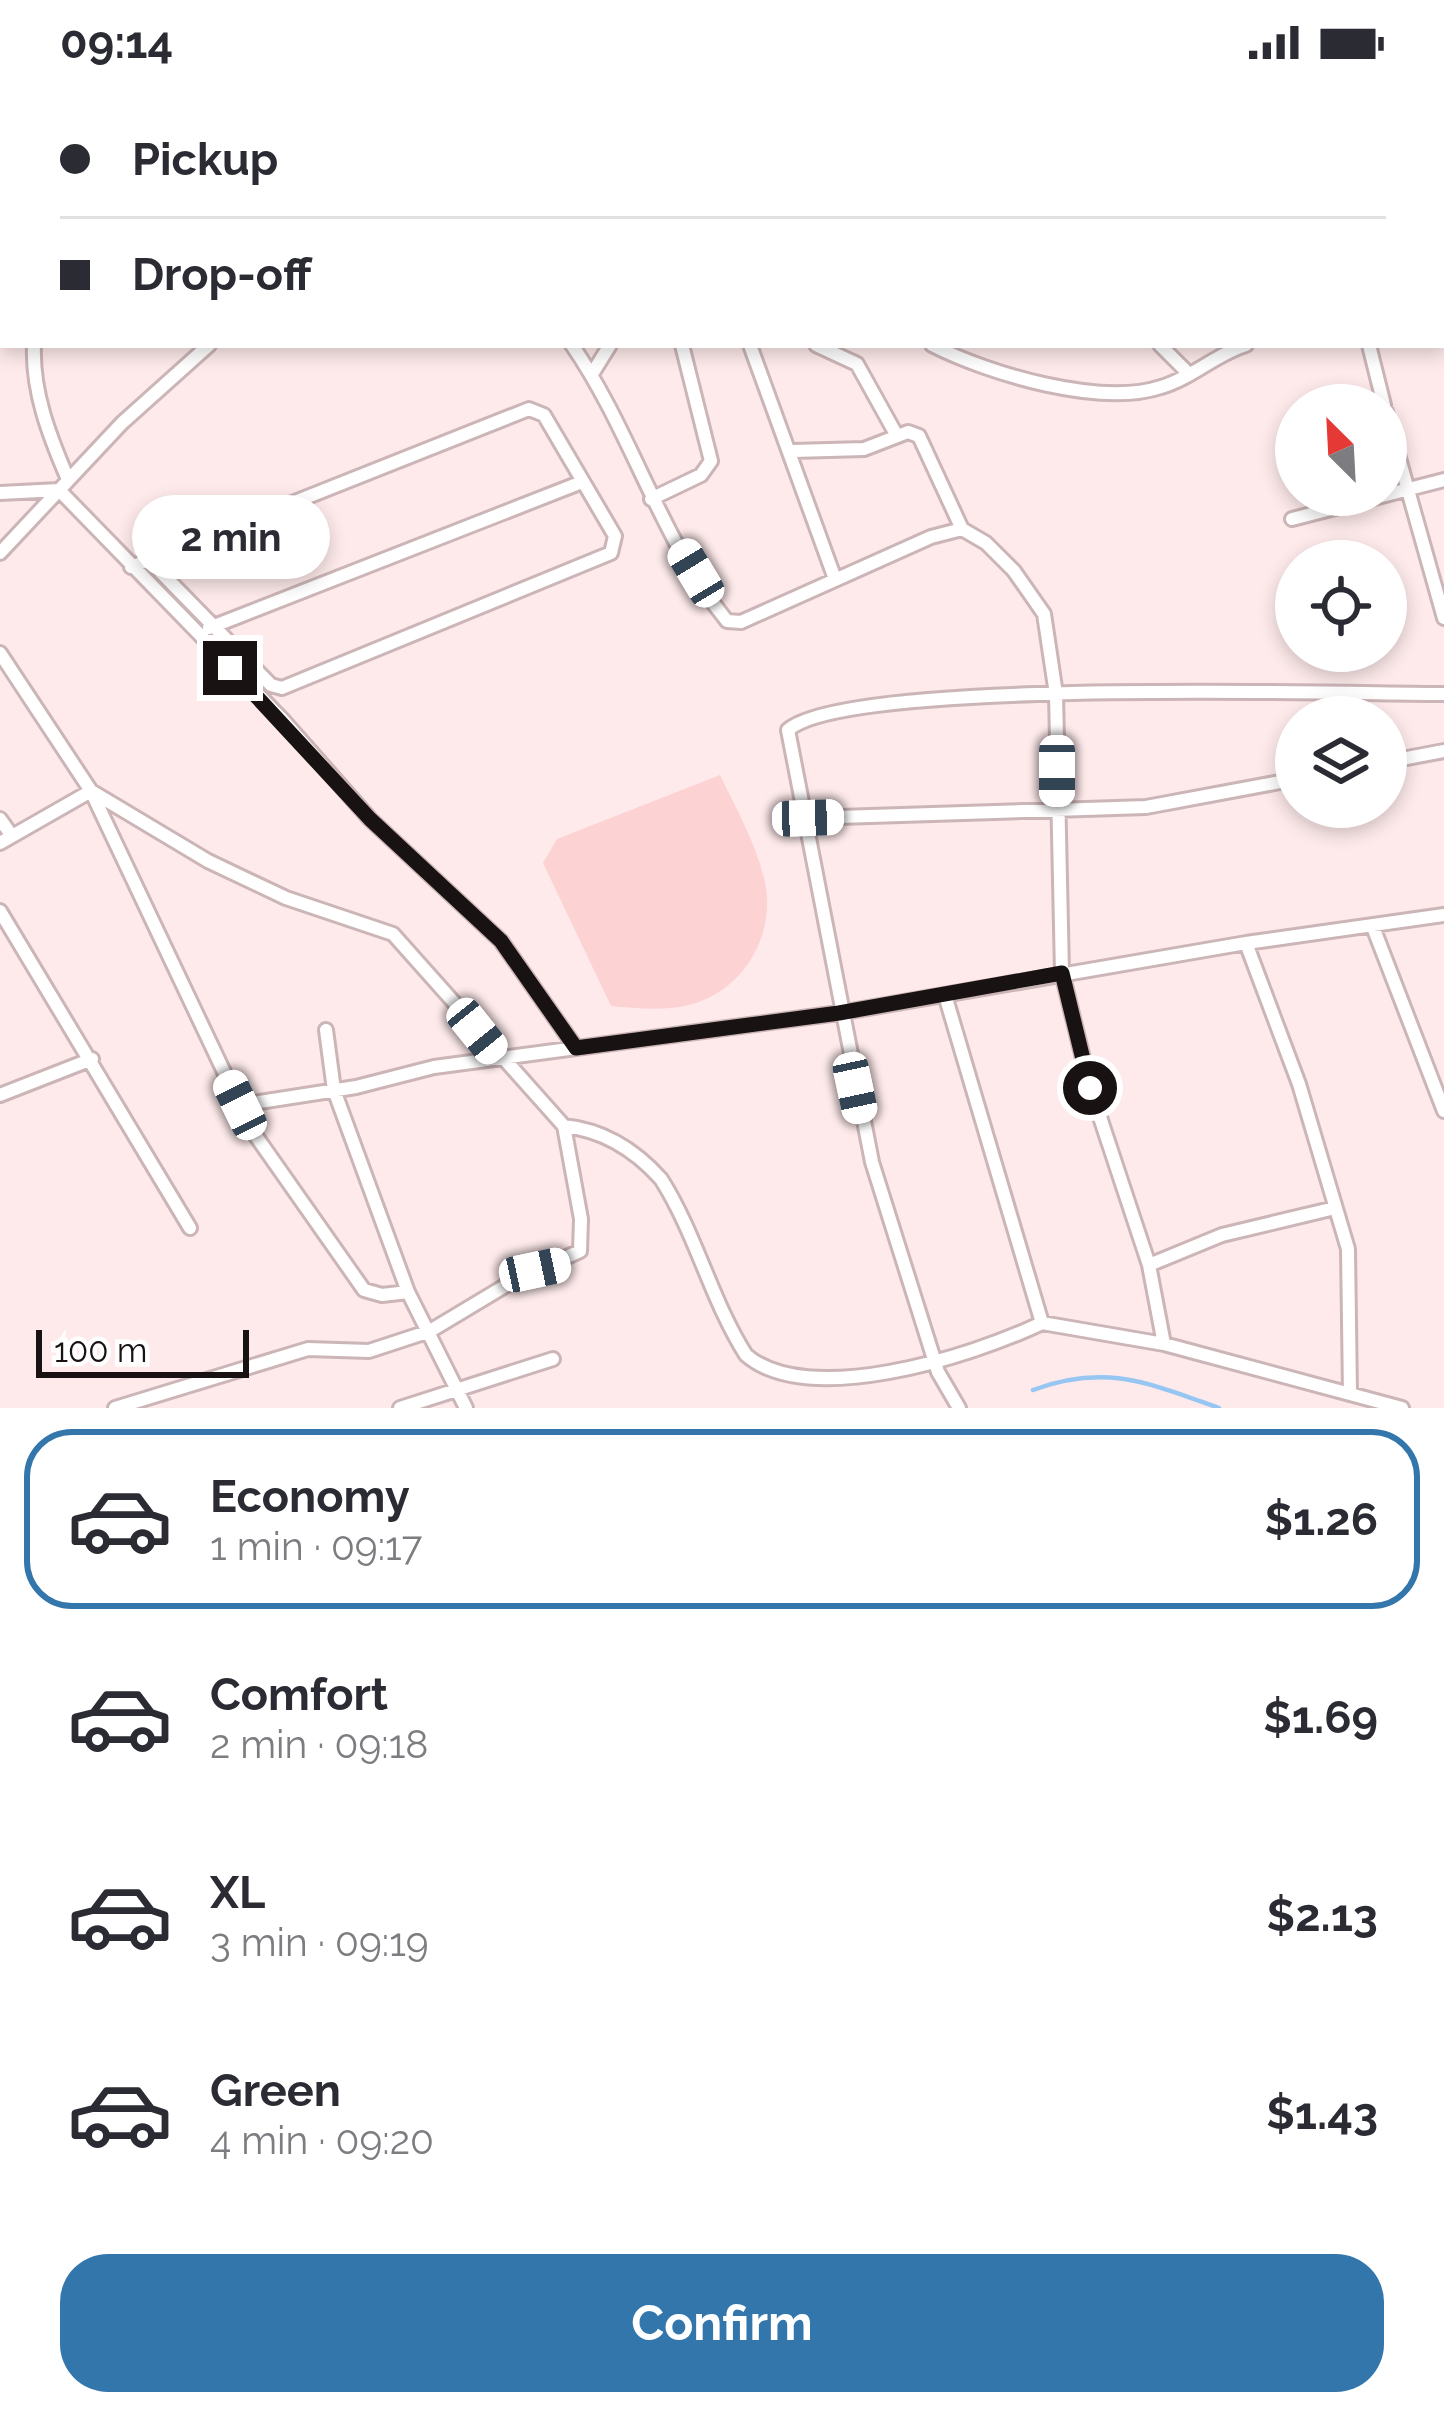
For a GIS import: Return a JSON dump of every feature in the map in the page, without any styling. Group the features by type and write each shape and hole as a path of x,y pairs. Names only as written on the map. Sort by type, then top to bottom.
{"street":[{"path":"34,348 33,367 63,484 130,567 282,719 370,819 501,941 576,1048"},
{"path":"0,553 63,484 206,348"},
{"path":"574,348 592,374 651,499 728,621 741,622 931,537 962,530"},
{"path":"592,374 608,348"},
{"path":"651,499 701,476 711,461 683,348"},
{"path":"751,348 793,451 836,579"},
{"path":"822,348 857,364 897,436"},
{"path":"940,348 1002,370 1111,396 1162,387 1231,348"},
{"path":"1163,348 1189,374"},
{"path":"1370,348 1379,384"},
{"path":"130,567 530,410 544,415 615,536 611,553 283,688 271,685 209,628 148,560"},
{"path":"793,451 863,448 908,432 919,436 962,530 986,543 1014,572 1043,614 1056,694 1062,973 1090,1088 1149,1265 1164,1344"},
{"path":"1292,519 1444,480"},
{"path":"209,628 582,482"},
{"path":"0,494 63,484"},
{"path":"1407,484 1444,618"},
{"path":"0,653 91,791 240,1105 364,1290 382,1295 408,1292"},
{"path":"959,1408 938,1372 872,1162 839,1013 808,818 788,747 788,730 801,719 967,697 1444,694"},
{"path":"1407,758 1444,751"},
{"path":"808,818 1146,807 1275,782"},
{"path":"0,819 6,840 91,791"},
{"path":"91,791 208,861 286,898 393,934 500,1060 564,1126 581,1219 580,1251 510,1283 430,1331 369,1352 308,1349 115,1408"},
{"path":"0,911 190,1228"},
{"path":"240,1105 334,1090 434,1066 839,1013 1246,943 1444,915"},
{"path":"1373,927 1444,1111"},
{"path":"1246,943 1299,1084 1335,1208 1352,1283 1349,1394"},
{"path":"945,995 1042,1323"},
{"path":"326,1030 334,1090 408,1292 466,1408"},
{"path":"0,1095 92,1059"},
{"path":"564,1126 588,1129 643,1159 674,1199 749,1360 769,1382 800,1394"},
{"path":"1149,1265 1238,1230 1335,1208"},
{"path":"883,1390 938,1372 1042,1323 1164,1344 1402,1408"},
{"path":"400,1408 553,1359"}],"shaded area":[{"path":"720,775 764,878 766,920 752,958 724,989 706,999 667,1008 611,1006 543,863 557,839"}],"waterway":[{"path":"1033,1390 1105,1377 1148,1384 1219,1408"}],"route":[{"path":"230,668 328,768 370,819 501,941 576,1048 839,1013 1062,973 1090,1088"}]}
